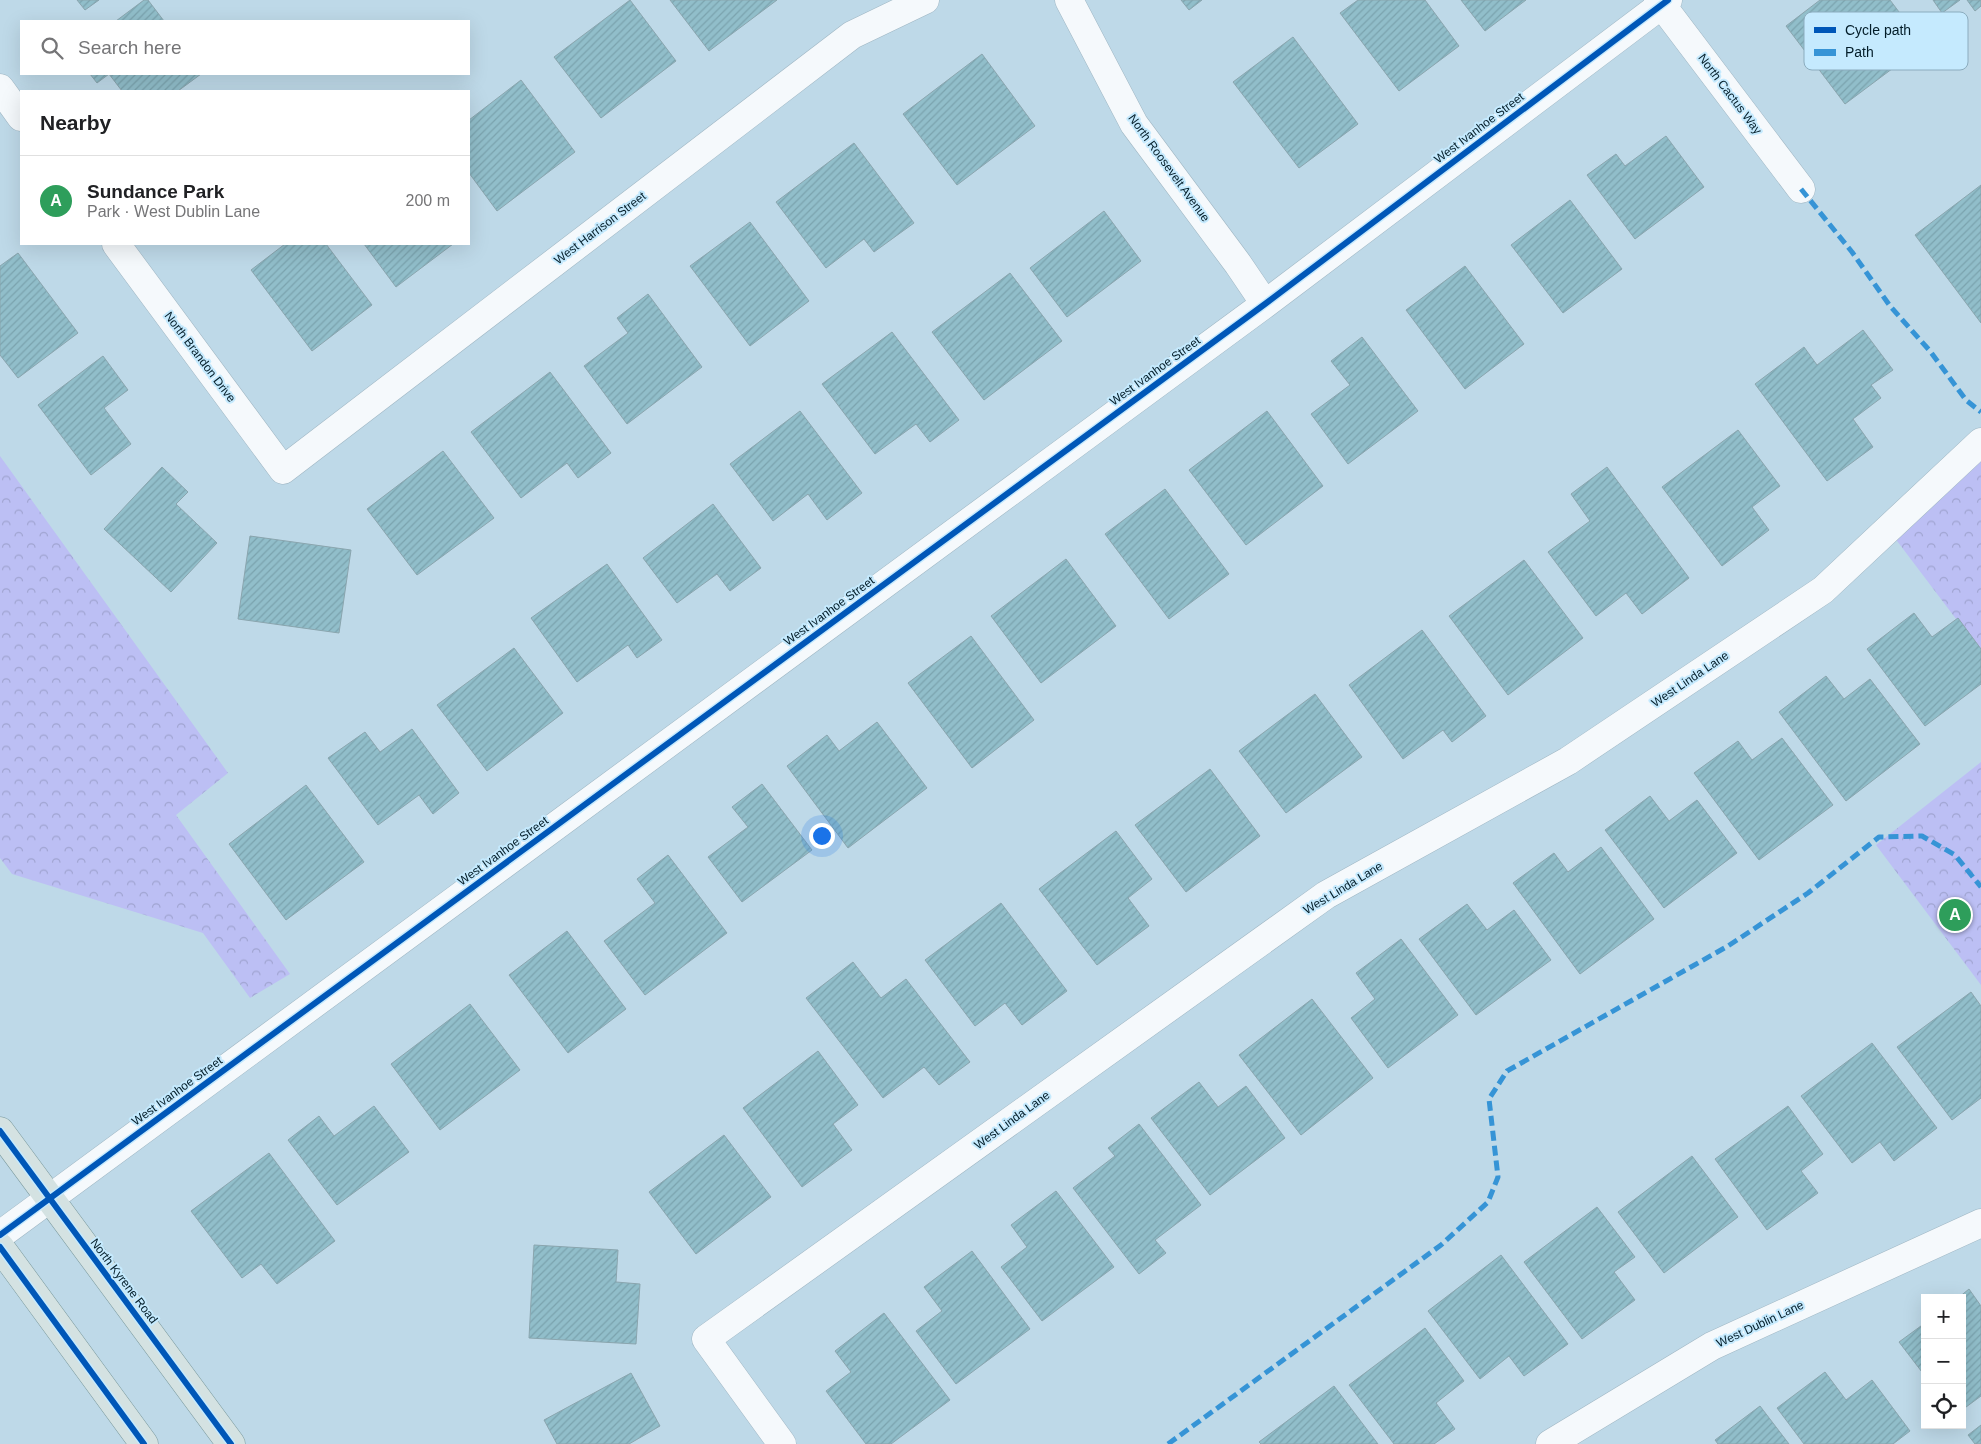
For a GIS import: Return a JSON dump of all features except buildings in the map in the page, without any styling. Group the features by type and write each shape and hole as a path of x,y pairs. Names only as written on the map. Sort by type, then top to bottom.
{"main road":[{"name":"North Kyrene Road","path":"0,1131 231,1444"},
{"path":"0,1247 144,1444"}],"street":[{"name":"West Harrison Street","path":"283,470 852,35 925,0"},
{"name":"North Roosevelt Avenue","path":"1069,0 1134,124 1238,264 1264,304"},
{"name":"West Ivanhoe Street","path":"0,1235 1264,304 1663,2"},
{"name":"North Cactus Way","path":"1663,2 1801,189"},
{"path":"0,88 20,115"},
{"name":"North Brandon Drive","path":"117,245 283,470"},
{"name":"West Linda Lane","path":"782,1444 706,1339 1326,895 1568,761 1823,590 1981,442"},
{"name":"West Dublin Lane","path":"1550,1444 1712,1346 1981,1223"}],"green space":[{"path":"1981,442 1981,652 1888,529"},
{"path":"0,456 228,773 176,815 290,974 250,998 203,933 12,874 0,858"},
{"path":"1981,762 1981,985 1876,845"}],"marked path":[{"path":"1801,189 1852,252 1890,306 1930,351 1966,400 1981,412"},
{"path":"1168,1444 1441,1245 1488,1202 1498,1177 1489,1099 1507,1071 1728,946 1808,893 1879,837 1922,836 1955,855 1981,887"}],"cycle path":[{"path":"0,1235 1265,304 1668,0"},
{"path":"0,1131 231,1444"},
{"path":"0,1247 144,1444"}],"place":[{"name":"Sundance Park","path":"1955,915"}]}
